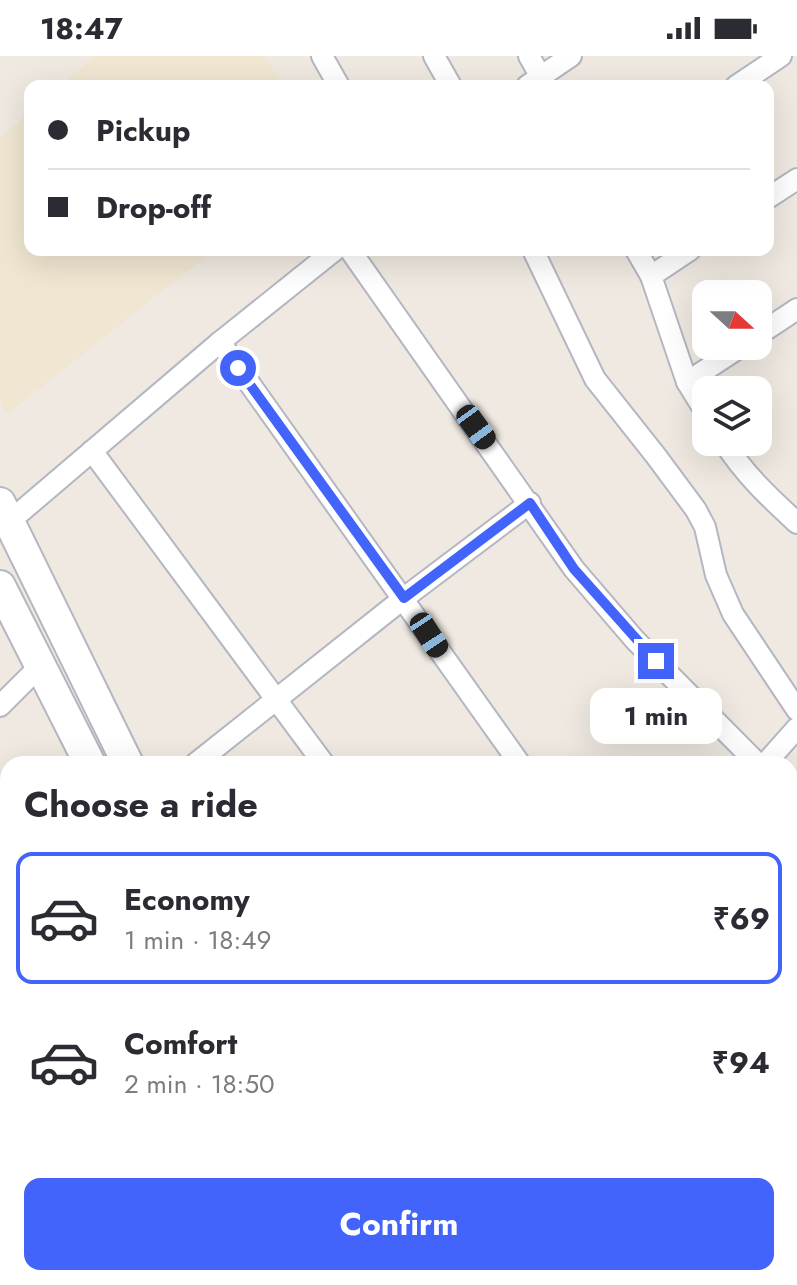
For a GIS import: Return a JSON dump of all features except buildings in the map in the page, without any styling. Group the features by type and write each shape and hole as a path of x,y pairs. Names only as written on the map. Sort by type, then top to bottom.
{"main road":[{"path":"5,512 124,756"},
{"path":"36,581 3,593 86,756"}],"street":[{"path":"322,56 336,80"},
{"path":"434,56 448,80"},
{"path":"529,56 536,80"},
{"path":"541,80 571,56"},
{"path":"745,80 781,56"},
{"path":"774,194 797,179"},
{"path":"5,512 92,451 328,256"},
{"path":"354,256 574,569 635,640 750,756"},
{"path":"536,256 595,379 696,510 705,527 716,575 733,614 797,710"},
{"path":"639,256 651,276 692,390"},
{"path":"651,276 681,256"},
{"path":"772,326 797,309"},
{"path":"220,342 514,756"},
{"path":"687,382 721,360"},
{"path":"92,451 318,756"},
{"path":"733,456 760,488 797,523"},
{"path":"205,756 404,598 530,503"},
{"path":"0,706 39,667"},
{"path":"772,756 797,728"}],"shaded area":[{"path":"95,56 264,56 281,80 67,80"},
{"path":"24,117 24,256 206,256 7,414 0,401 0,138"}],"route":[{"path":"238,368 404,598 530,503 574,569 656,661"}]}
